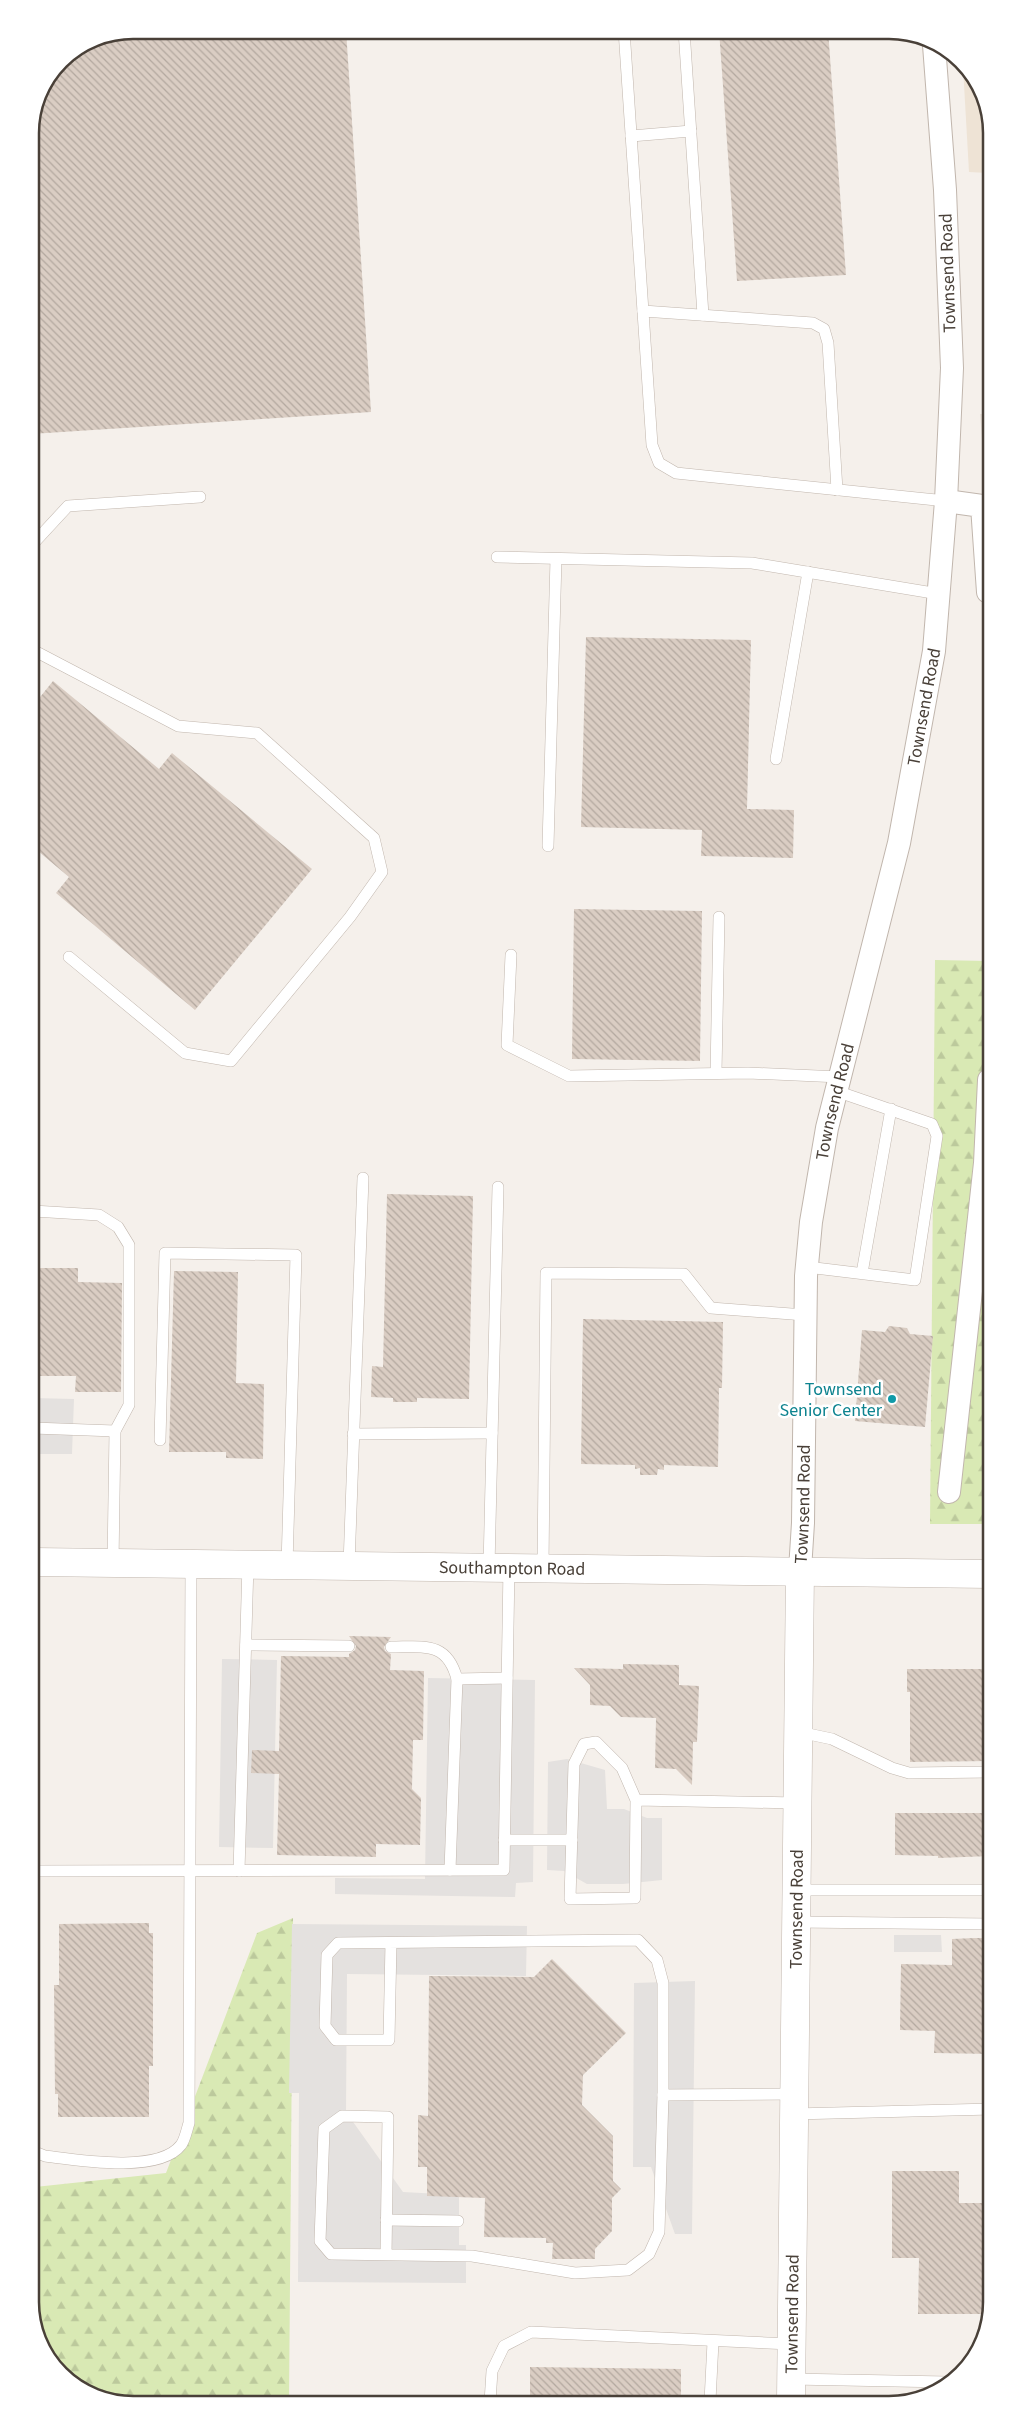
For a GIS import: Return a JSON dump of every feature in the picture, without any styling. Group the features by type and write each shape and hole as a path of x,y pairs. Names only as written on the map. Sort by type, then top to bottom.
{"street":[{"name":"Townsend Road","path":"791,2390 797,1731 800,1570 803,1523 807,1267 811,1222 838,1084 899,843 934,651 946,501 952,368 944,190 934,50"},
{"path":"946,501 983,507"},
{"path":"949,1492 983,1199"},
{"name":"Southampton Road","path":"39,1562 800,1570 983,1574"}],"lane":[{"path":"625,39 652,445 659,463 676,473 946,501"},
{"path":"685,39 703,315"},
{"path":"631,136 690,131"},
{"path":"643,310 813,323 824,329 828,343 837,490"},
{"path":"39,537 68,506 200,497"},
{"path":"497,557 752,563 939,594"},
{"path":"548,846 556,559"},
{"path":"776,758 808,572"},
{"path":"39,654 178,726 257,733 374,838 382,872 350,918 231,1061 185,1053 69,957"},
{"path":"716,1073 719,916"},
{"path":"511,955 507,1045 570,1076 748,1072 838,1084 891,1110 932,1124 937,1136 915,1280 807,1267"},
{"path":"862,1273 891,1110"},
{"path":"348,1565 363,1178"},
{"path":"39,1871 504,1870 507,1678 492,1433 498,1188"},
{"path":"39,1211 99,1215 118,1227 129,1245 129,1405 115,1431 113,1563"},
{"path":"160,1440 165,1253 296,1255 287,1565"},
{"path":"543,1567 546,1273 684,1274 711,1308 805,1315"},
{"path":"39,1428 115,1431"},
{"path":"353,1434 492,1433"},
{"path":"39,2154 45,2156 124,2165 164,2157 181,2145 189,2123 191,1564"},
{"path":"239,1871 248,1564"},
{"path":"246,1645 349,1646"},
{"path":"391,1647 424,1647 440,1651 452,1662 457,1679 450,1870"},
{"path":"457,1679 507,1678"},
{"path":"797,1731 832,1739 892,1768 909,1773 983,1772"},
{"path":"596,1742 622,1768 636,1800 635,1898 570,1899 574,1764 584,1744 596,1742"},
{"path":"636,1800 796,1802"},
{"path":"504,1840 572,1840"},
{"path":"796,1890 983,1890"},
{"path":"796,1922 983,1924"},
{"path":"386,2255 388,2117 342,2116 324,2129 320,2241 331,2254 386,2255 472,2256 575,2273 628,2270 649,2254 659,2232 663,2095 663,1983 657,1960 638,1940 338,1943 327,1955 325,2026 336,2040 389,2040 391,1943"},
{"path":"663,2095 794,2104 983,2109"},
{"path":"386,2220 458,2221"},
{"path":"490,2396 492,2371 504,2346 532,2332 713,2342 791,2344"},
{"path":"710,2396 713,2342"},
{"path":"791,2390 937,2383"}],"shaded area":[{"path":"964,76 974,91 983,127 983,173 969,172"},
{"path":"980,414 983,414 983,452"},
{"path":"39,1398 74,1399 72,1454 39,1454"},
{"path":"222,1659 277,1660 273,1848 219,1847"},
{"path":"428,1678 535,1680 533,1882 516,1883 515,1897 335,1894 335,1878 425,1879"},
{"path":"567,1759 605,1770 607,1809 624,1809 647,1818 662,1818 662,1880 623,1884 587,1884 564,1871 547,1870 548,1762"},
{"path":"292,1924 527,1926 526,1976 347,1974 346,2112 403,2192 459,2195 459,2245 466,2245 466,2283 298,2282 299,2093 289,2093"},
{"path":"894,1935 941,1935 942,1952 894,1952"},
{"path":"695,1981 692,2234 675,2234 651,2167 633,2167 634,1983"}],"green space":[{"path":"935,960 983,961 983,1524 930,1524"},
{"path":"293,1918 289,2396 127,2396 97,2389 86,2384 66,2369 48,2344 44,2332 39,2302 39,2187 166,2173 257,1933"}],"building":[{"path":"347,39 371,412 39,433 39,127 48,91 66,66 91,48 121,40"},
{"path":"720,39 829,39 846,275 737,281"},
{"path":"586,637 751,640 747,809 794,810 793,858 701,856 702,830 581,827"},
{"path":"53,681 159,769 172,753 312,869 195,1010 56,893 69,877 39,852 39,698"},
{"path":"574,909 702,911 700,1061 572,1059"},
{"path":"387,1194 473,1196 469,1399 417,1398 417,1402 393,1402 393,1398 371,1397 372,1366 383,1367"},
{"path":"39,1268 78,1268 78,1282 122,1283 121,1392 75,1392 76,1376 39,1376"},
{"path":"174,1271 238,1272 236,1383 264,1384 263,1459 226,1458 226,1452 169,1452"},
{"path":"583,1319 723,1322 722,1388 719,1388 718,1467 664,1465 664,1470 658,1469 657,1475 640,1475 640,1468 635,1469 635,1465 581,1464"},
{"name":"Townsend Senior Center","path":"889,1326 907,1328 910,1334 933,1336 925,1427 855,1421 862,1330 885,1332"},
{"path":"349,1636 391,1637 384,1647 385,1651 391,1654 390,1670 424,1671 423,1740 413,1740 412,1789 421,1798 420,1845 376,1844 376,1857 277,1855 279,1774 251,1773 252,1750 279,1751 281,1656 349,1657 349,1654 355,1650 356,1646"},
{"path":"623,1664 679,1665 679,1685 699,1686 697,1742 693,1742 692,1785 676,1769 655,1768 656,1718 621,1717 610,1706 590,1705 590,1685 574,1668 623,1669"},
{"path":"907,1669 983,1669 983,1761 910,1762 910,1692 907,1692"},
{"path":"895,1813 983,1813 983,1856 938,1858 938,1856 895,1855"},
{"path":"149,1923 149,1933 153,1933 153,2066 149,2066 149,2117 58,2117 58,2094 55,2094 54,1985 59,1985 59,1924"},
{"path":"983,1938 983,2054 934,2053 935,2031 900,2030 901,1964 952,1965 952,1939"},
{"path":"552,1959 626,2033 583,2075 582,2105 613,2136 613,2181 621,2189 612,2198 612,2231 595,2249 595,2259 552,2259 553,2243 546,2243 546,2238 484,2237 485,2198 427,2196 427,2167 418,2167 418,2115 428,2116 429,1976 534,1977"},
{"path":"892,2171 959,2171 959,2203 983,2203 982,2314 918,2314 919,2258 892,2258"},
{"path":"530,2367 681,2369 681,2396 530,2396"}],"place":[{"name":"Townsend Senior Center","path":"892,1399"}]}
